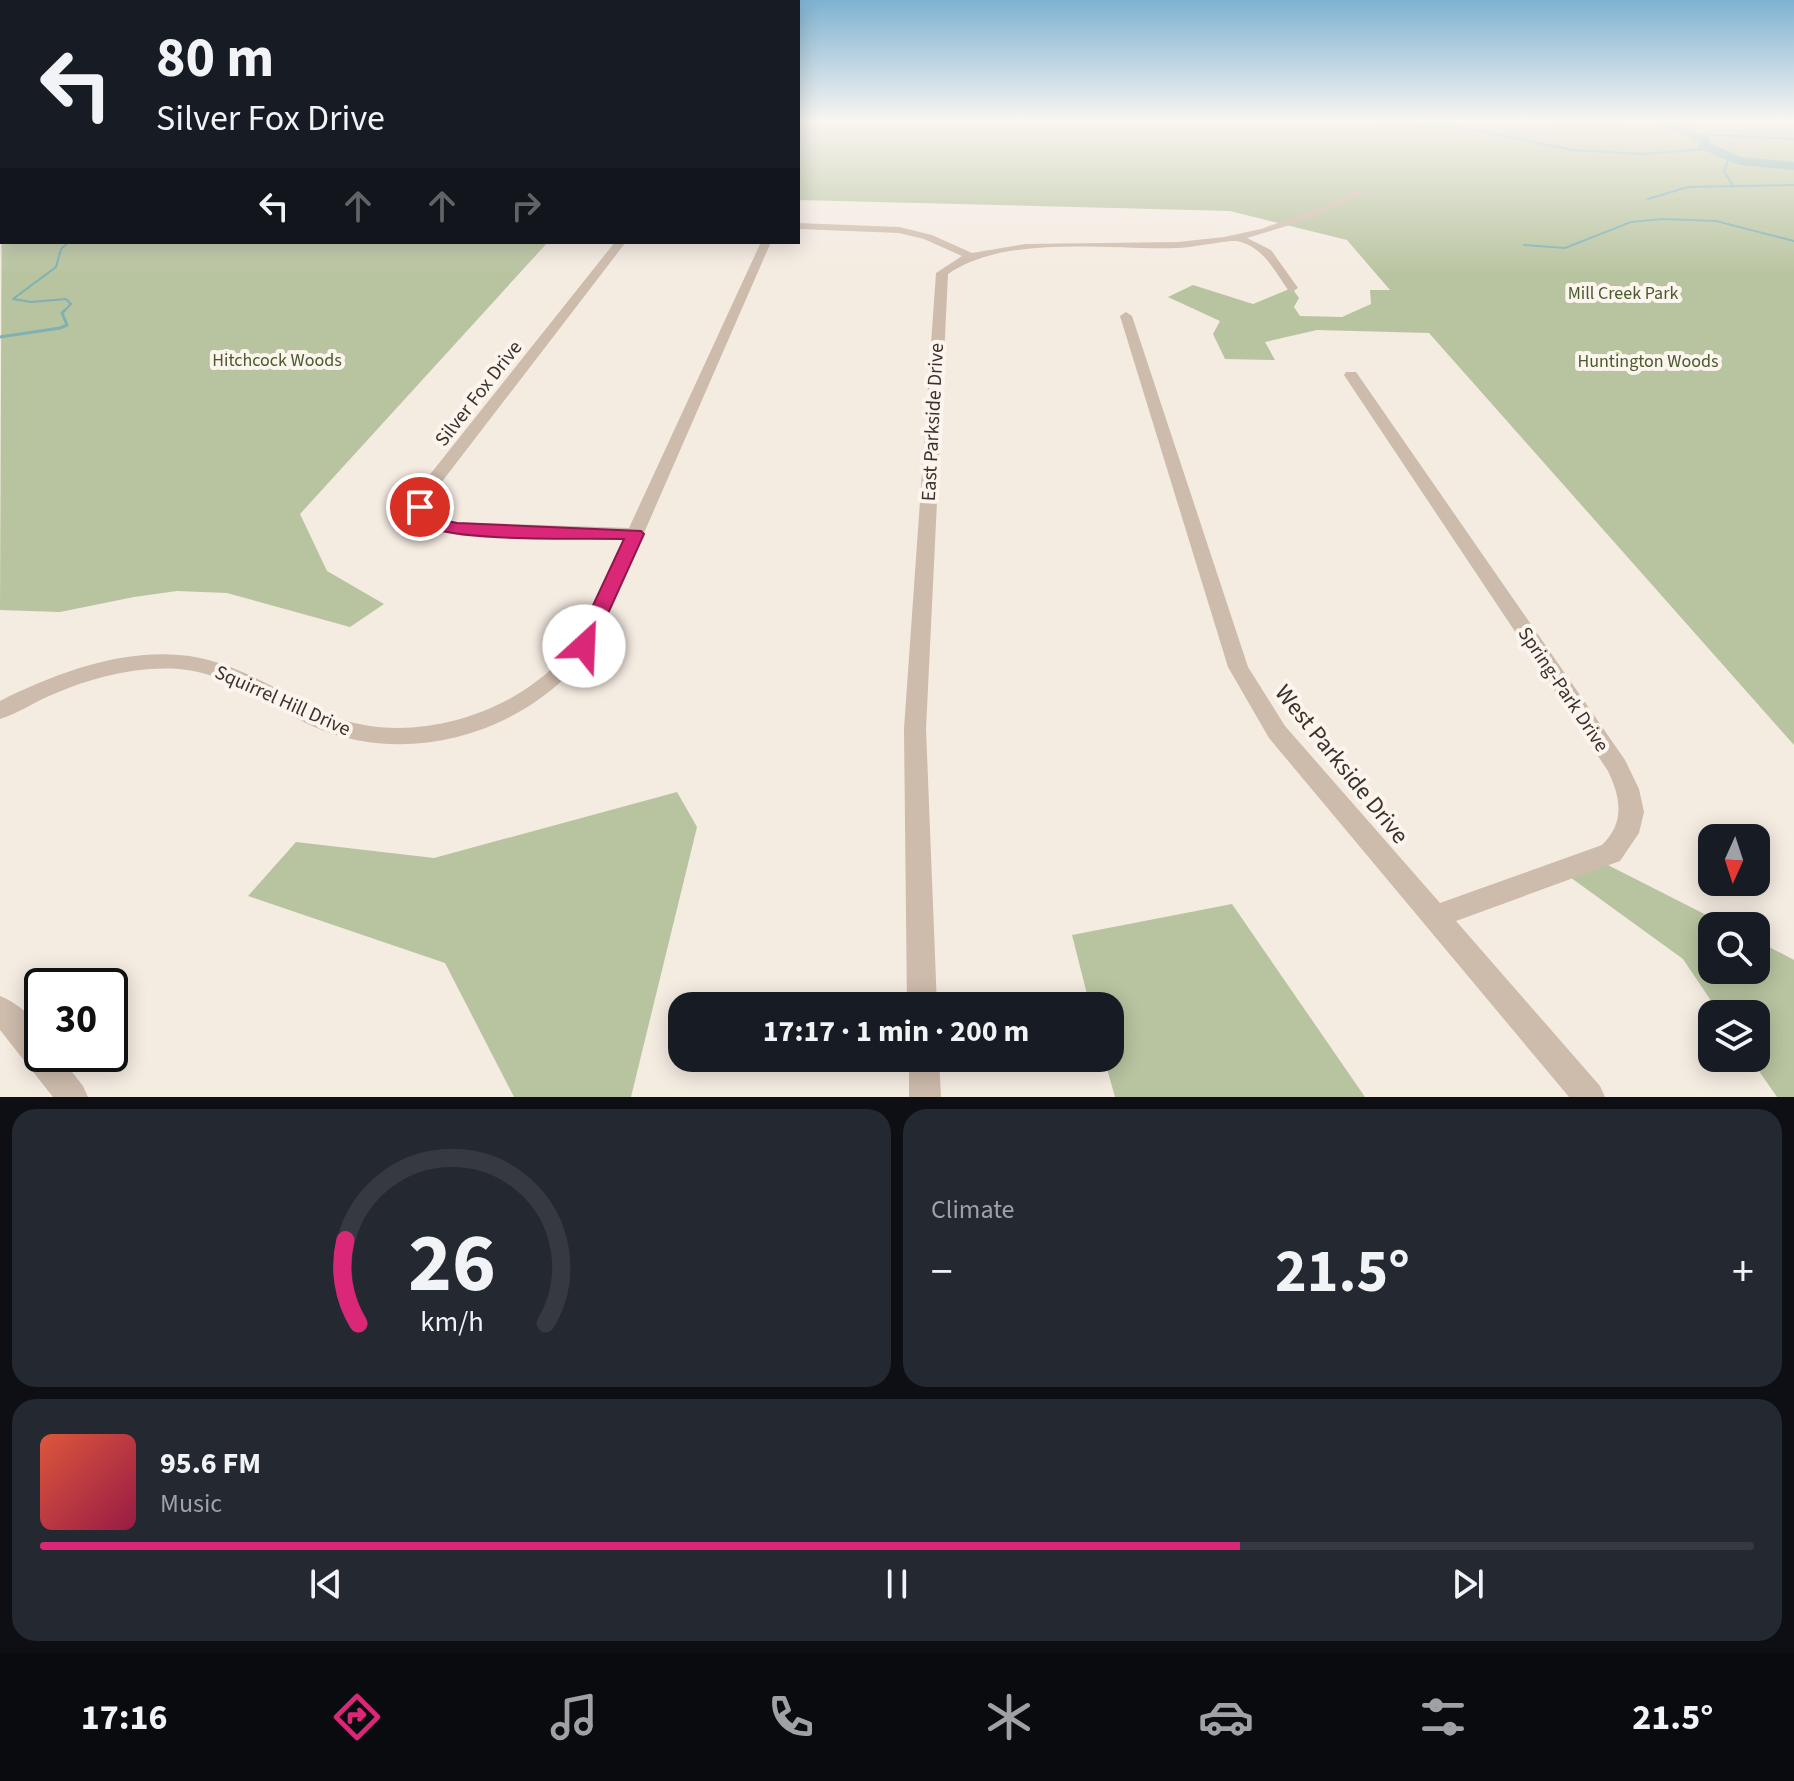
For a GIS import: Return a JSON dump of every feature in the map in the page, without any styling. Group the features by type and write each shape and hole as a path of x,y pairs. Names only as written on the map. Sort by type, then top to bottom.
{"street":[{"path":"800,226 899,230 928,237 968,255 1017,246 1158,247 1238,238 1270,229 1361,192"},
{"path":"1238,238 1267,252 1292,288"},
{"name":"Silver Fox Drive","path":"619,244 426,491 420,507 426,518 457,529 635,534"},
{"name":"Squirrel Hill Drive","path":"0,711 49,687 100,671 144,663 179,662 223,672 332,725 359,734 417,735 468,724 500,712 540,690 579,654 765,244"},
{"name":"East Parkside Drive","path":"922,992 915,729 939,280 949,266 968,255"},
{"name":"West Parkside Drive","path":"1126,316 1238,667 1277,732 1589,1097"},
{"name":"Spring-Park Drive","path":"1351,375 1617,766 1633,806 1625,839 1611,853 1435,917"},
{"path":"0,1010 22,1031 72,1097"},
{"path":"924,1072 925,1097"}],"green space":[{"name":"Mill Creek Park","path":"800,173 1794,173 1794,745 1429,333 1317,330 1265,342 1275,360 1225,359 1213,334 1220,321 1168,297 1193,285 1253,304 1292,288 1299,298 1294,307 1300,316 1342,317 1371,304 1370,290 1390,290 1347,240 1230,211 800,200"},
{"name":"Hitchcock Woods","path":"2,244 546,244 300,514 327,571 384,604 350,627 227,593 177,591 60,612 0,610"},
{"path":"677,792 697,827 631,1097 514,1097 445,963 248,896 296,842 434,858"},
{"path":"1598,860 1700,912 1698,912 1698,981 1683,959 1563,872"},
{"path":"1232,904 1365,1097 1115,1097 1108,1072 1124,1072 1124,992 1086,992 1072,935"},
{"path":"1770,947 1794,960 1794,1097 1777,1097 1760,1072 1770,1072 1770,1000 1711,1000 1700,984 1770,984"}],"waterway":[{"path":"1725,173 1732,184"},
{"path":"1648,199 1688,187 1794,185"},
{"path":"1524,245 1565,248 1631,222 1663,219 1716,221 1794,241"},
{"path":"0,337 67,325 62,313 71,304 66,299 31,302 13,299 56,267 61,249 67,244"}],"route":[{"path":"420,507 426,518 457,529 635,534 584,646"}],"park label":[{"name":"Huntington Woods","path":"1648,361"}]}
